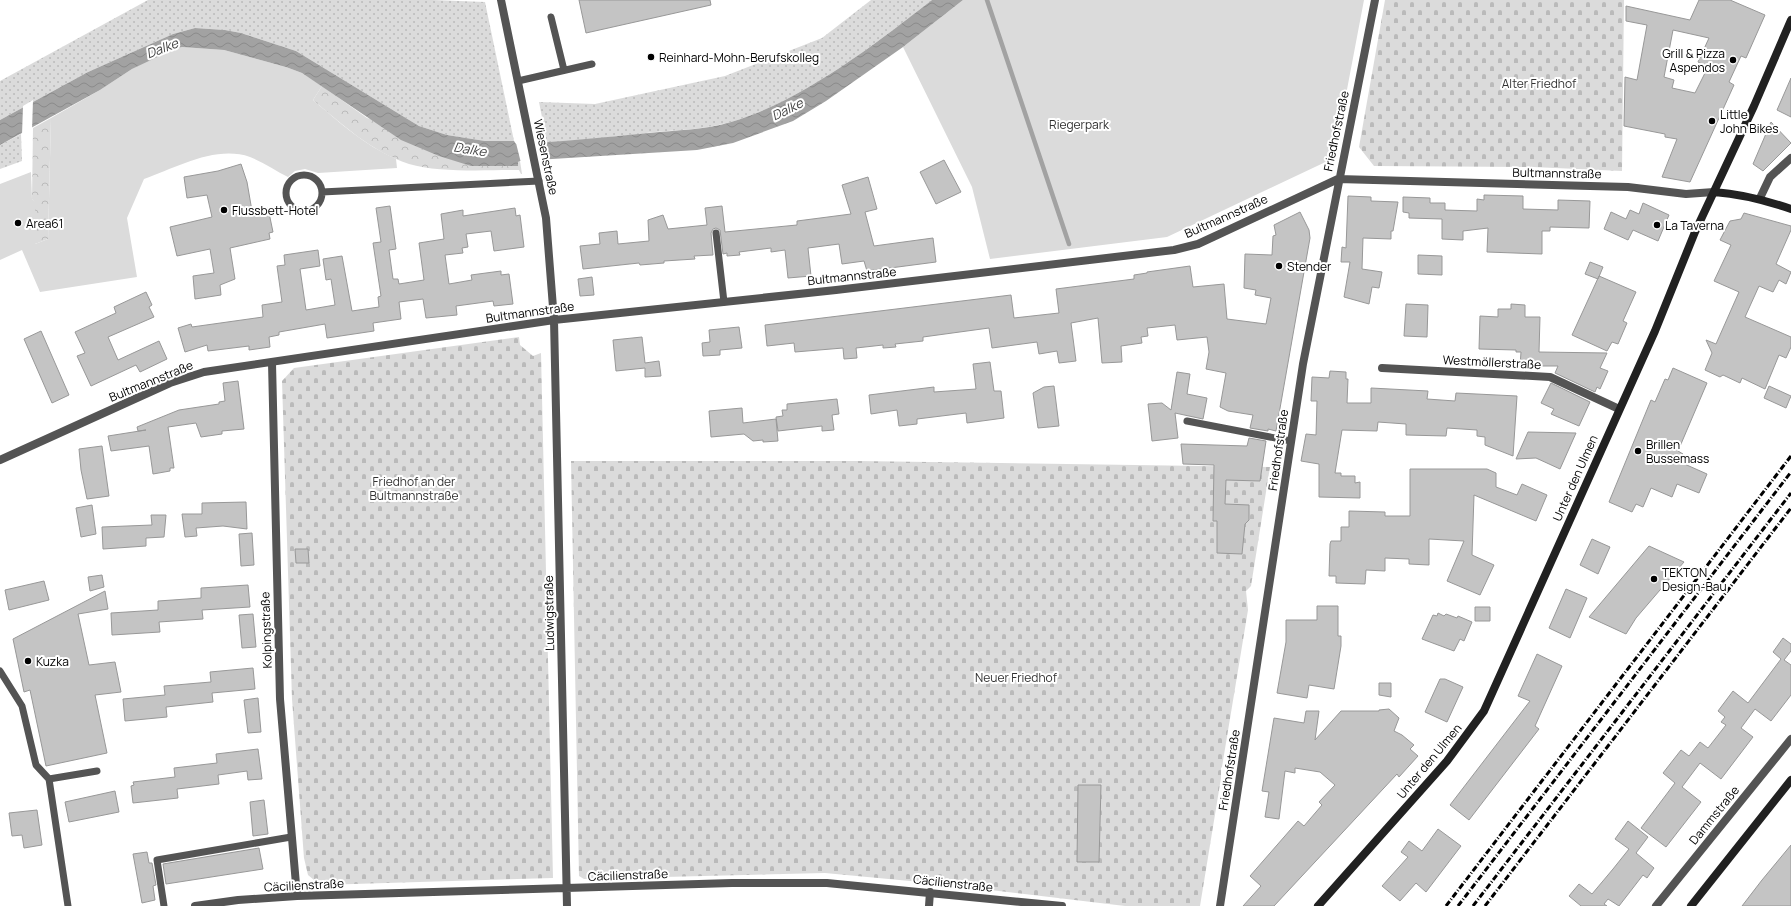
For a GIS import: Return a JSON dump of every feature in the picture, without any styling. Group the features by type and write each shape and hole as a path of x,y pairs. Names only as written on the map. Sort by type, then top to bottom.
{"main road":[{"name":"Unter den Ulmen","path":"1318,906 1447,761 1484,711 1791,20"},
{"path":"1714,192 1760,198 1791,209"},
{"path":"1691,906 1791,780"}],"street":[{"name":"Wiesenstraße","path":"501,0 546,218 554,320"},
{"name":"Friedhofstraße","path":"1220,906 1303,364 1338,180 1375,0"},
{"path":"1760,198 1770,177 1791,158"},
{"name":"Bultmannstraße","path":"0,460 170,383 204,372 554,320 1174,250 1198,244 1338,180 1643,187 1686,194 1714,192"},
{"name":"Ludwigstraße","path":"554,320 567,906"},
{"name":"Kolpingstraße","path":"272,363 280,699 297,896"},
{"name":"Westmöllerstraße","path":"1382,368 1550,377 1619,409"},
{"name":"Dammstraße","path":"1656,906 1791,739"},
{"name":"Cäcilienstraße","path":"195,906 238,903 297,896 732,883 827,883 1062,906"},
{"path":"929,906 930,892"}],"lane":[{"path":"551,17 564,70"},
{"path":"518,81 592,64"},
{"path":"300,175 312,177 317,181 322,192 316,206 306,211 295,208 291,205 286,196 289,182 300,175"},
{"path":"322,192 539,181"},
{"path":"716,233 724,302"},
{"path":"1187,421 1291,441"},
{"path":"0,671 22,706 36,765 49,779 68,906"},
{"path":"49,779 97,771"},
{"path":"164,906 157,860 291,837"}],"green space":[{"path":"148,0 433,0 485,2 514,141 485,141 447,135 419,126 296,51 241,33 225,30 195,28 173,34 88,72 0,120 0,81"},
{"path":"871,0 932,0 862,53 836,70 811,86 758,113 731,122 703,128 547,143 539,102 595,104 725,76 822,38"},
{"name":"Riegerpark","path":"963,0 1364,0 1334,158 1167,237 990,259 972,187 903,47"},
{"name":"Alter Friedhof","path":"1385,0 1624,0 1622,171 1533,167 1374,166 1359,147"},
{"path":"182,47 224,50 286,67 302,73 322,86 313,100 342,125 363,140 396,159 397,168 318,173 305,169 295,171 288,177 255,159 237,154 223,154 196,159 144,179 127,218 137,277 40,292 22,250 0,260 0,184 31,172 32,199 35,202 35,244 48,239 51,118 100,90 132,69 163,53"},
{"path":"322,86 367,118 518,166 518,162 520,161 522,174 519,170 434,169 409,164 395,159 358,137 313,100"},
{"path":"51,118 48,239 35,244 35,203 32,199 33,128"},
{"path":"21,134 22,161 0,169 0,145"},
{"name":"Friedhof an der Bultmannstraße","path":"519,337 520,345 533,356 541,353 553,878 320,885 308,875 304,858 292,699 282,381 294,368"},
{"name":"Neuer Friedhof","path":"571,461 858,461 1270,467 1251,586 1246,591 1248,610 1221,768 1221,778 1200,906 1125,906 931,883 825,873 584,879 579,876"}],"water":[{"name":"Dalke","path":"932,0 963,0 903,47 826,101 793,121 733,143 697,150 520,161 518,162 518,166 471,166 439,156 401,140 302,73 286,67 224,50 182,47 172,50 132,69 100,90 0,145 0,120 88,72 173,34 195,28 225,30 241,33 296,51 419,126 447,135 485,141 514,141 516,144 711,127 758,113 811,86 862,53"}],"pier":[{"path":"33,100 32,131 22,135 23,106"},
{"path":"545,141 549,161 521,163 516,143"}],"building":[{"path":"579,0 710,0 711,5 586,33"},
{"path":"1699,0 1730,0 1765,15 1746,58 1741,56 1729,82 1734,85 1690,182 1662,177 1677,139 1665,137 1665,134 1624,126 1625,77 1637,80 1647,25 1626,21 1626,6 1690,20","holes":["1673,30 1709,38 1698,62 1708,67 1695,93 1672,88 1674,80 1664,77"]},
{"path":"1791,78 1791,117 1777,110"},
{"path":"1771,122 1791,143 1763,171 1753,164"},
{"path":"944,160 961,192 936,204 920,172"},
{"name":"Flussbett-Hotel","path":"241,164 247,182 252,211 268,208 273,232 269,233 270,239 230,248 235,279 220,285 221,295 195,299 193,276 214,273 210,249 177,256 170,227 212,217 207,195 187,198 184,177 218,171"},
{"path":"868,177 877,209 865,212 874,246 933,238 936,262 867,271 864,261 842,264 839,244 808,248 811,276 788,278 785,250 771,252 771,248 739,252 740,255 727,256 727,253 723,254 720,230 716,228 713,229 711,233 713,255 694,256 695,259 664,261 664,263 640,265 639,263 583,269 580,246 600,244 599,233 617,231 618,244 649,241 648,220 663,215 668,229 707,225 705,208 722,206 725,232 797,225 797,221 851,214 842,185"},
{"path":"1484,195 1523,196 1523,209 1558,210 1558,200 1590,201 1589,228 1550,227 1550,231 1542,231 1542,254 1487,252 1488,228 1463,231 1463,240 1442,239 1442,219 1409,218 1409,213 1403,212 1403,197 1430,198 1430,203 1445,203 1445,210 1477,211 1477,199 1484,200"},
{"path":"1348,196 1371,197 1371,201 1398,202 1393,231 1391,231 1391,239 1363,238 1362,269 1382,272 1379,288 1372,287 1369,304 1344,297 1350,262 1341,262 1342,247 1346,248"},
{"path":"1643,203 1669,215 1658,241 1633,230 1628,240 1604,229 1611,212 1626,219 1630,210 1639,214"},
{"path":"390,206 396,249 389,250 393,279 398,279 399,284 424,280 419,243 444,239 441,214 463,210 463,216 515,208 516,216 520,215 524,247 494,251 491,231 466,234 468,247 462,248 463,253 445,255 449,284 472,280 471,275 501,271 501,275 509,274 513,304 494,306 493,301 456,306 457,315 426,318 423,299 399,302 401,319 373,323 374,331 327,338 325,324 279,332 279,335 269,337 270,347 249,350 249,346 208,351 207,345 185,352 178,328 191,324 192,327 263,317 262,305 282,302 277,266 285,265 284,255 318,250 320,266 300,269 306,310 335,305 331,279 326,280 323,259 342,256 352,311 379,307 378,297 381,296 373,243 381,242 376,208"},
{"path":"1300,212 1309,230 1310,238 1276,431 1250,428 1253,415 1228,411 1220,407 1226,373 1206,369 1209,352 1207,337 1177,340 1175,325 1147,328 1148,336 1141,337 1142,343 1121,346 1122,362 1102,363 1098,318 1071,323 1076,361 1059,363 1057,351 1039,354 1037,342 992,348 989,328 923,337 923,341 895,344 896,347 883,348 883,345 856,348 857,358 844,359 843,348 795,352 794,343 767,346 765,325 1011,295 1014,318 1059,313 1056,289 1134,279 1134,275 1190,266 1193,287 1224,284 1227,319 1266,324 1271,298 1255,295 1256,290 1244,288 1245,254 1272,255 1273,236 1276,235 1274,225"},
{"path":"1744,213 1791,226 1791,230 1776,264 1791,272 1786,284 1779,280 1773,292 1759,286 1745,317 1791,337 1791,347 1786,358 1779,355 1765,389 1742,378 1740,383 1723,375 1720,377 1705,370 1712,353 1706,340 1716,344 1739,292 1714,281 1731,245 1720,240 1730,221 1741,219"},
{"path":"1418,255 1442,256 1442,275 1418,274"},
{"path":"1590,262 1603,267 1598,279 1585,274"},
{"path":"1599,276 1636,292 1623,321 1627,323 1618,344 1612,342 1607,351 1572,335"},
{"path":"592,277 594,295 580,296 578,279"},
{"path":"146,292 152,305 149,307 154,317 108,337 118,360 159,341 167,359 140,372 136,365 91,386 77,356 85,353 75,332 116,313 114,307"},
{"path":"1406,304 1428,305 1427,337 1404,336"},
{"path":"1511,304 1525,305 1525,317 1540,317 1539,352 1607,353 1600,368 1608,371 1600,389 1597,387 1595,392 1555,373 1558,366 1520,366 1521,352 1516,352 1516,350 1479,349 1480,316 1498,317 1498,309 1511,309"},
{"path":"739,327 742,348 720,350 720,355 703,356 702,343 710,342 709,330"},
{"path":"41,331 69,395 52,403 24,339"},
{"path":"642,337 645,363 659,361 661,376 645,377 645,368 616,371 613,340"},
{"path":"990,362 994,391 1001,391 1004,418 967,423 966,413 917,419 917,424 899,426 897,410 871,414 869,395 934,387 934,392 976,389 973,364"},
{"path":"1673,368 1707,383 1678,451 1683,454 1680,462 1707,474 1699,493 1677,484 1672,497 1651,488 1643,507 1636,504 1632,512 1609,502 1651,400 1655,402 1665,379 1668,380"},
{"path":"1330,371 1346,372 1346,379 1348,379 1347,403 1371,403 1371,388 1428,391 1427,399 1455,401 1456,393 1517,396 1513,456 1485,445 1485,437 1477,436 1477,430 1447,428 1446,436 1406,435 1406,424 1378,422 1377,431 1342,430 1335,473 1341,473 1341,476 1355,476 1355,483 1360,482 1360,498 1319,497 1319,464 1301,461 1306,434 1316,435 1317,401 1311,401 1312,377 1329,378"},
{"path":"1177,372 1190,374 1187,394 1207,398 1203,419 1175,413 1178,438 1152,441 1148,404 1162,403 1171,410"},
{"path":"238,381 244,429 222,431 222,434 201,437 196,423 168,427 174,468 170,468 170,471 153,474 149,446 111,451 108,436 146,430 138,431 137,427 179,410 219,404 219,402 225,401 223,383"},
{"path":"1551,383 1590,402 1579,426 1551,414 1554,409 1541,403"},
{"path":"1054,386 1059,426 1038,428 1033,393 1044,387"},
{"path":"1769,386 1791,396 1786,408 1764,398"},
{"path":"837,399 839,414 832,415 834,430 822,431 822,426 778,431 776,417 783,416 782,410 787,410 787,404"},
{"path":"742,408 743,423 776,419 778,441 753,441 744,434 711,437 709,411"},
{"path":"1528,432 1576,433 1560,469 1536,458 1516,459"},
{"path":"1249,438 1266,441 1260,481 1226,480 1225,504 1249,505 1249,520 1245,524 1242,554 1217,553 1217,521 1213,521 1214,465 1183,464 1181,444 1247,446"},
{"path":"102,446 109,496 87,499 81,470 79,449"},
{"path":"1410,469 1487,469 1496,473 1496,487 1517,495 1522,484 1547,495 1536,521 1474,495 1472,555 1494,565 1480,595 1447,581 1464,541 1429,539 1429,565 1409,564 1409,559 1385,558 1385,571 1366,570 1365,584 1336,583 1336,576 1329,576 1330,544 1331,541 1341,541 1341,527 1349,527 1349,511 1385,512 1385,516 1410,516"},
{"path":"246,502 247,529 223,526 196,528 197,536 185,537 182,514 202,514 202,503"},
{"path":"92,505 96,534 81,537 76,508"},
{"path":"151,515 166,515 164,537 146,538 146,546 103,549 102,527 152,525"},
{"path":"252,533 254,565 241,566 239,534"},
{"path":"1592,539 1610,547 1598,574 1580,565"},
{"path":"1649,546 1684,562 1636,618 1626,634 1589,617"},
{"path":"295,549 308,549 309,563 296,563"},
{"path":"102,575 104,587 90,591 88,577"},
{"path":"44,581 49,600 9,610 5,590"},
{"path":"248,585 250,607 202,610 203,619 159,622 160,632 112,635 111,613 158,610 158,601 201,598 201,588"},
{"path":"1566,589 1587,598 1570,638 1549,628"},
{"path":"105,591 108,609 78,614 89,665 115,662 121,692 95,695 107,753 46,766 30,690 24,692 13,639"},
{"path":"1317,606 1338,606 1338,636 1341,636 1341,646 1334,689 1309,685 1307,698 1277,693 1286,642 1286,620 1317,620"},
{"path":"1475,607 1490,607 1490,621 1475,621"},
{"path":"1438,613 1444,616 1446,614 1457,618 1458,616 1472,622 1464,641 1460,639 1454,651 1422,639 1433,615 1437,616"},
{"path":"253,614 256,647 242,648 239,615"},
{"path":"1783,638 1791,644 1791,651 1784,660 1791,665 1791,695 1771,721 1755,709 1741,728 1753,737 1721,779 1700,763 1682,787 1701,802 1666,847 1641,828 1675,783 1663,773 1681,750 1689,756 1700,742 1708,748 1726,725 1721,722 1725,717 1718,711 1733,691 1748,703 1781,659 1773,652"},
{"path":"1537,654 1562,666 1535,726 1539,729 1469,820 1450,805 1530,701 1518,696"},
{"path":"253,668 255,689 212,693 213,702 166,707 167,717 125,721 123,699 165,695 164,686 211,682 210,672"},
{"path":"1440,679 1445,679 1463,687 1447,722 1425,712"},
{"path":"1379,683 1391,683 1391,697 1379,695"},
{"path":"258,698 261,732 248,733 244,700"},
{"path":"1389,709 1399,718 1394,731 1402,735 1414,745 1410,749 1418,756 1399,777 1397,774 1274,906 1243,906 1261,886 1250,876 1298,821 1304,826 1322,805 1319,802 1335,785 1320,772 1295,768 1295,773 1285,771 1279,819 1265,817 1269,792 1262,791 1274,718 1304,723 1306,711 1319,711 1315,740 1341,711 1379,711"},
{"path":"258,749 262,779 248,780 247,771 218,775 219,784 177,789 178,798 133,803 131,786 134,785 133,782 175,777 174,768 217,763 216,754"},
{"path":"1078,785 1101,785 1099,862 1077,862"},
{"path":"115,791 119,812 69,822 65,802"},
{"path":"264,800 268,834 253,836 250,802"},
{"path":"37,810 42,845 24,848 22,835 12,836 9,813"},
{"path":"1628,821 1648,837 1636,853 1654,868 1647,878 1643,875 1619,906 1608,899 1604,904 1607,906 1581,906 1569,896 1579,884 1592,894 1629,849 1615,839"},
{"path":"1438,829 1461,846 1426,892 1416,883 1400,901 1382,886 1408,857 1401,852 1409,841 1422,851"},
{"path":"1791,845 1791,906 1742,906 1762,880"},
{"path":"259,848 263,869 166,884 163,864"},
{"path":"147,852 149,863 152,863 156,885 153,886 155,900 142,903 133,854"}],"waterway":[{"path":"987,0 1069,244"}],"railway":[{"path":"1446,906 1791,456"},
{"path":"1458,906 1791,472"},
{"path":"1473,906 1791,493"},
{"path":"1485,906 1791,508"}],"place":[{"name":"Reinhard-Mohn-Berufskolleg","path":"651,57"},
{"name":"Grill & Pizza Aspendos","path":"1733,60"},
{"name":"Little John Bikes","path":"1712,121"},
{"name":"Flussbett-Hotel","path":"224,210"},
{"name":"Area61","path":"18,223"},
{"name":"La Taverna","path":"1657,225"},
{"name":"Stender","path":"1279,266"},
{"name":"Brillen Bussemass","path":"1638,451"},
{"name":"TEKTON Design-Bau","path":"1654,579"},
{"name":"Kuzka","path":"28,661"}]}
